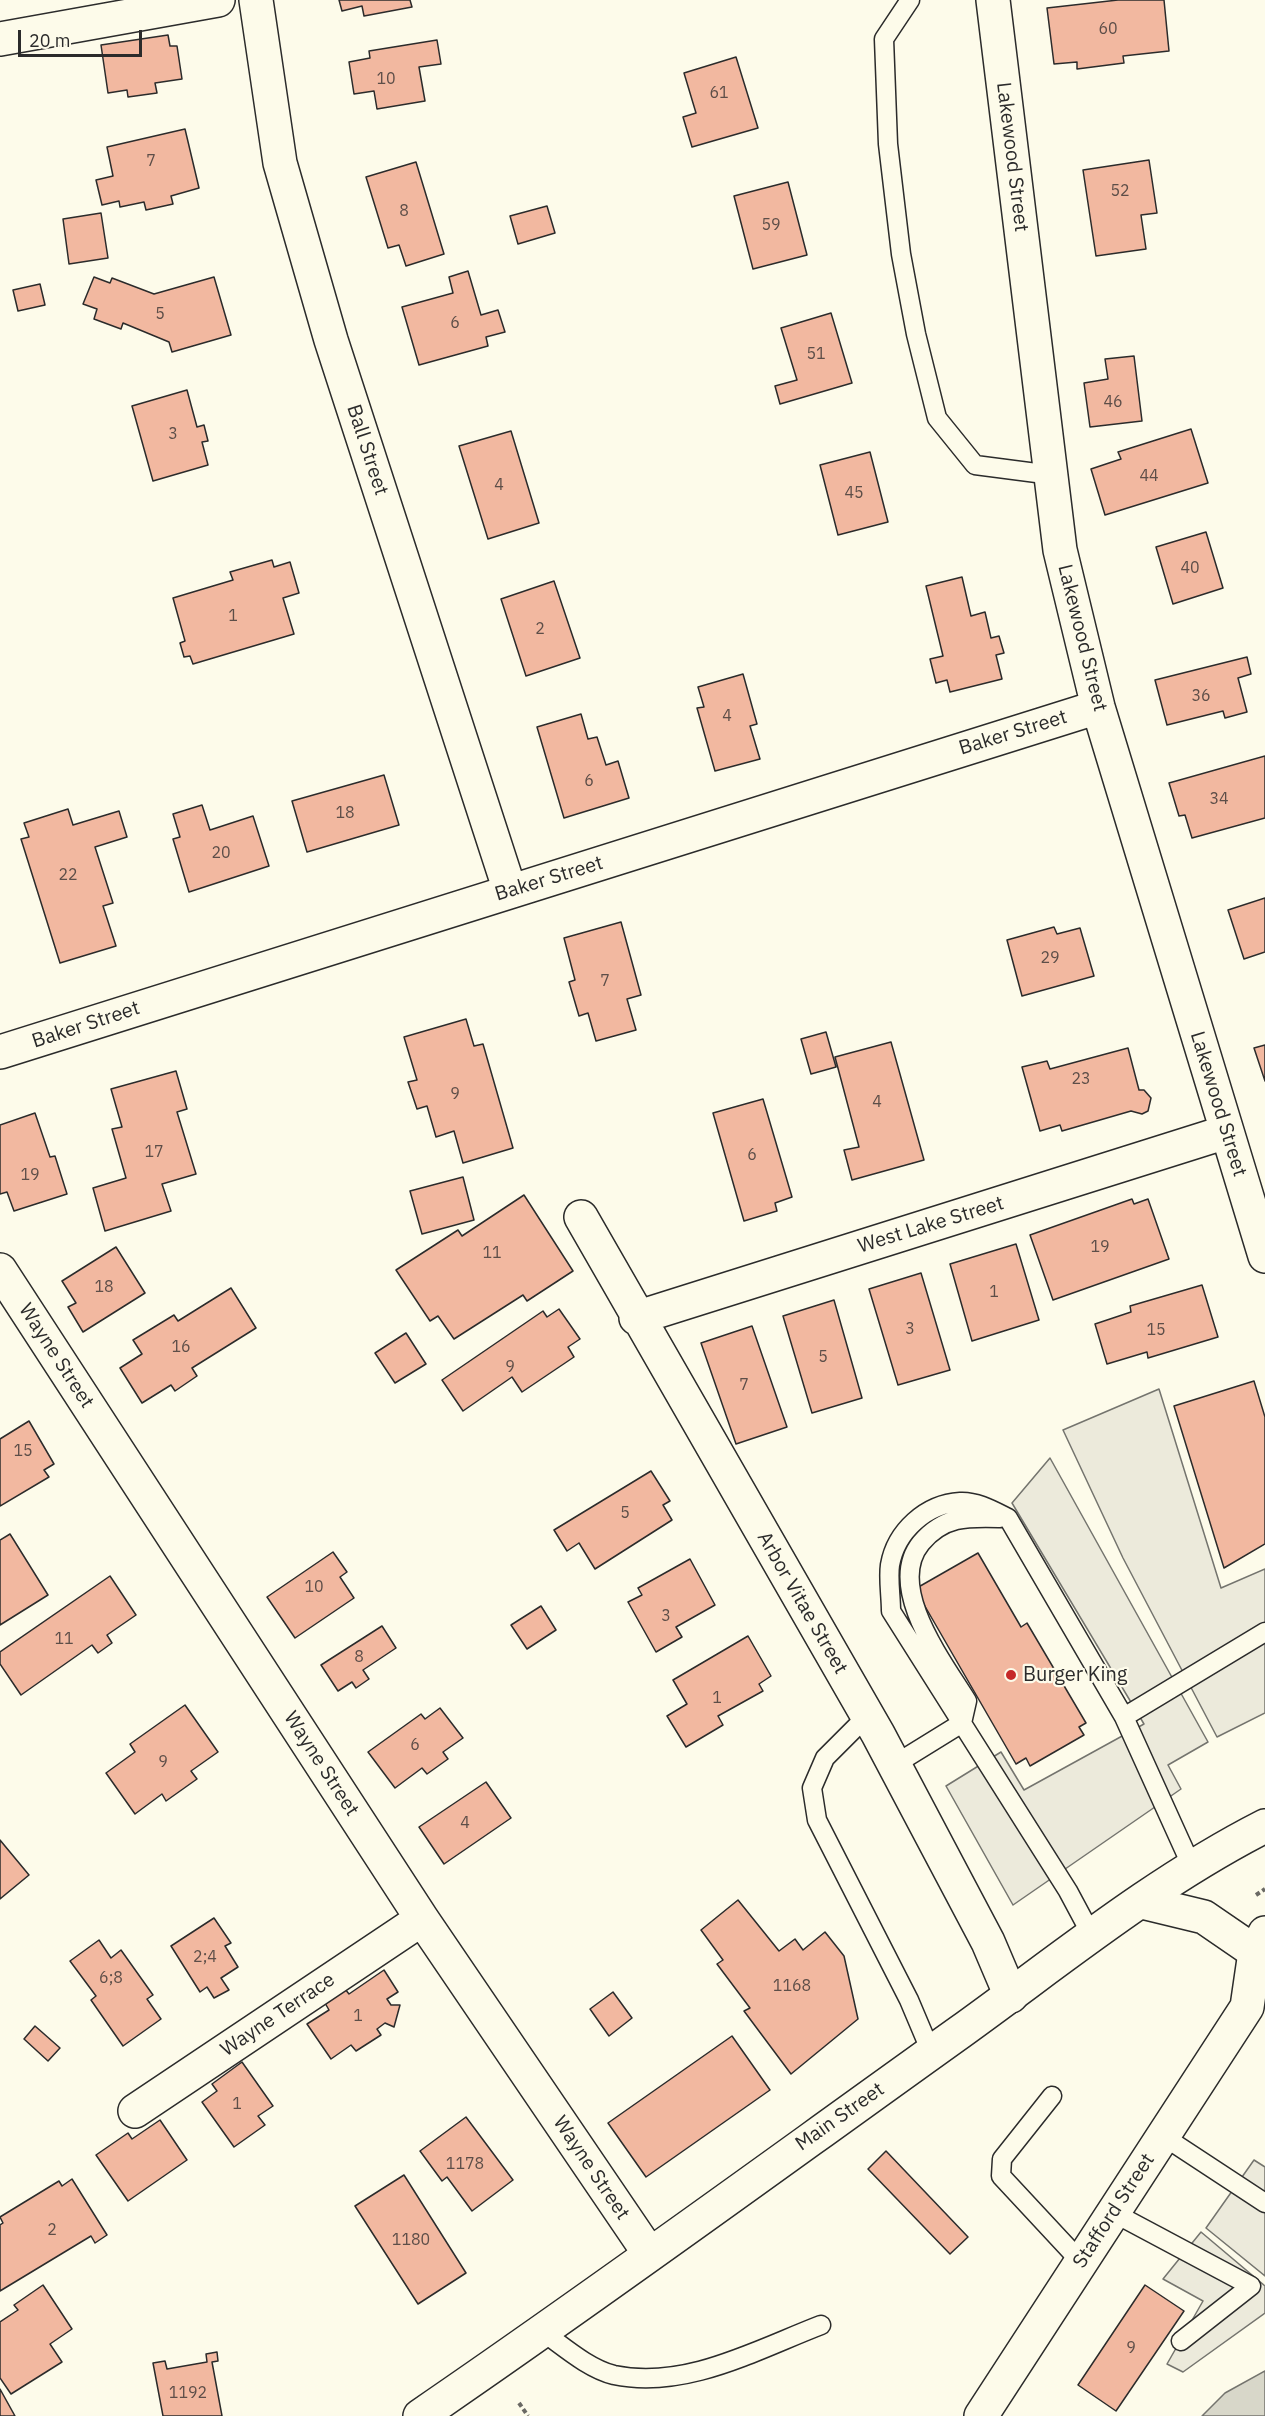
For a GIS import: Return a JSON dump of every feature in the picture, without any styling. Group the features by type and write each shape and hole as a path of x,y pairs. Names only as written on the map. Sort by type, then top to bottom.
{"main road":[{"path":"0,39 218,0"},
{"name":"Ball Street","path":"256,0 280,163 286,185 331,340 510,891"},
{"name":"Lakewood Street","path":"993,0 1060,550 1098,706 1265,1256"},
{"name":"Baker Street","path":"0,1052 1098,706"},
{"name":"West Lake Street","path":"636,1317 1226,1132"},
{"name":"Arbor Vitae Street","path":"581,1217 636,1317 867,1716 988,1942 1011,1996"},
{"name":"Wayne Street","path":"0,1270 422,1919 649,2253"},
{"name":"Main Street","path":"420,2416 543,2332 649,2253 1011,1996 1091,1934 1192,1867 1265,1826"},
{"path":"1142,1902 1204,1917 1260,1942"},
{"name":"Wayne Terrace","path":"135,2111 422,1919"},
{"name":"Stafford Street","path":"981,2416 1163,2136 1256,2002 1260,1942"}],"lane":[{"path":"910,0 884,39 888,144 901,254 916,334 937,418 975,465 1052,475"},
{"path":"1091,1934 1068,1891 891,1611 890,1565 901,1536 916,1518 940,1507 961,1502 986,1507 1008,1518 1124,1717 1192,1867"},
{"path":"894,1765 962,1724 967,1701 924,1632 908,1582 911,1555 933,1528 966,1517 1008,1518"},
{"path":"1124,1717 1265,1632"},
{"path":"867,1716 825,1758 812,1788 817,1820 909,2000 931,2052"},
{"path":"1052,2096 1002,2159 1001,2176 1081,2262"},
{"path":"1163,2136 1265,2203"},
{"path":"1113,2213 1251,2286 1181,2341"},
{"path":"543,2332 581,2358 612,2374 646,2379 696,2373 821,2325"}],"path":[{"path":"519,2403 528,2416"}],"shaded area":[{"path":"1159,1389 1221,1588 1265,1569 1265,1713 1217,1737 1123,1558 1063,1430"},
{"path":"1050,1458 1208,1742 1168,1765 1181,1789 1013,1905 946,1786 1001,1752 1024,1790 1144,1724 1012,1503"},
{"path":"1254,2160 1265,2167 1265,2276 1206,2228"},
{"path":"1201,2232 1265,2286 1265,2313 1183,2372 1167,2364 1203,2301 1163,2279"},
{"path":"1265,2371 1265,2416 1202,2416 1225,2393"}],"building":[{"path":"339,0 410,0 412,7 364,16 362,6 342,11"},
{"path":"1118,0 1164,0 1169,51 1123,56 1124,63 1077,69 1077,62 1054,64 1047,8"},
{"path":"168,35 170,46 177,46 182,79 155,83 157,93 128,97 127,90 108,93 101,45"},
{"path":"437,40 441,64 419,67 425,101 377,109 374,91 354,94 349,62 370,58 369,51"},
{"path":"736,57 758,128 692,147 683,117 696,113 684,73"},
{"path":"185,129 199,188 171,196 173,204 146,210 144,202 120,207 119,201 102,205 96,180 113,176 107,147"},
{"path":"1149,160 1157,213 1141,215 1146,249 1096,256 1083,170"},
{"path":"416,162 444,254 406,266 399,245 388,248 366,177"},
{"path":"788,182 807,255 753,269 734,196"},
{"path":"547,206 555,233 518,244 510,216"},
{"path":"101,213 108,258 69,264 63,219"},
{"path":"468,271 481,315 498,310 505,332 486,337 488,346 419,365 402,307 453,293 449,277"},
{"path":"94,277 110,283 112,278 154,294 214,277 231,335 172,352 169,342 123,323 121,329 94,319 97,309 83,304"},
{"path":"40,284 45,305 18,311 13,290"},
{"path":"831,313 852,383 780,404 775,386 797,380 781,328"},
{"path":"1134,356 1142,421 1090,427 1084,383 1108,379 1105,359"},
{"path":"187,390 197,427 204,425 208,441 202,442 208,465 153,481 132,406"},
{"path":"1191,429 1208,483 1105,515 1091,469 1121,459 1118,452"},
{"path":"511,431 539,523 488,539 459,446"},
{"path":"870,452 888,522 838,535 820,465"},
{"path":"1206,532 1223,588 1173,604 1156,547"},
{"path":"272,560 274,567 290,562 299,593 283,598 294,634 193,664 190,656 184,657 180,643 185,641 173,598 233,580 230,572"},
{"path":"962,577 971,616 985,612 991,638 999,636 1004,653 996,655 1002,679 950,692 947,680 936,683 930,659 943,656 926,586"},
{"path":"554,581 580,658 526,676 501,599"},
{"path":"1247,657 1251,674 1238,678 1247,712 1225,718 1223,711 1167,725 1155,680"},
{"path":"743,674 757,724 750,726 760,759 715,771 697,708 704,707 698,687"},
{"path":"581,714 588,739 597,737 606,765 618,761 629,798 564,818 537,727"},
{"path":"1265,756 1265,818 1192,838 1185,815 1179,816 1169,783"},
{"path":"384,775 399,825 307,852 292,801"},
{"path":"202,805 210,830 253,816 269,866 189,892 173,839 180,837 173,814"},
{"path":"68,809 73,825 119,811 127,837 95,847 113,903 103,906 116,946 60,963 21,839 29,837 24,823"},
{"path":"1265,898 1265,952 1244,959 1228,910"},
{"path":"621,922 641,995 627,999 636,1030 596,1041 588,1013 579,1016 569,982 575,980 564,938"},
{"path":"1054,927 1057,934 1080,928 1094,976 1022,996 1007,940"},
{"path":"466,1019 474,1046 483,1044 513,1148 463,1163 454,1131 436,1137 427,1106 417,1109 408,1082 417,1080 404,1037"},
{"path":"826,1032 836,1067 811,1074 801,1039"},
{"path":"891,1042 924,1160 852,1180 844,1150 859,1147 835,1057"},
{"path":"1265,1045 1265,1081 1254,1048"},
{"path":"1128,1048 1139,1090 1144,1090 1151,1098 1148,1111 1142,1114 1131,1111 1062,1131 1060,1125 1040,1131 1022,1067 1047,1061 1050,1069"},
{"path":"176,1071 187,1109 177,1112 196,1174 162,1184 171,1211 105,1231 93,1188 126,1178 112,1129 122,1127 111,1089"},
{"path":"763,1099 792,1197 775,1203 777,1211 744,1221 713,1113"},
{"path":"35,1113 50,1157 55,1156 67,1194 14,1211 7,1192 0,1194 0,1125"},
{"path":"463,1177 474,1220 422,1234 410,1191"},
{"path":"524,1195 573,1271 527,1301 523,1295 454,1339 438,1316 430,1321 396,1270 458,1230 462,1236"},
{"path":"1132,1199 1134,1204 1148,1199 1169,1259 1053,1300 1030,1235"},
{"path":"1016,1244 1039,1320 972,1341 950,1264"},
{"path":"116,1247 145,1293 83,1332 68,1307 76,1303 62,1281"},
{"path":"921,1273 950,1370 898,1385 869,1289"},
{"path":"1202,1285 1218,1337 1148,1358 1147,1352 1107,1364 1095,1324 1131,1312 1130,1306"},
{"path":"231,1288 256,1328 192,1368 197,1376 175,1391 171,1385 142,1403 120,1368 142,1354 133,1340 174,1315 178,1321"},
{"path":"834,1300 862,1398 812,1413 783,1316"},
{"path":"559,1309 580,1339 568,1347 574,1357 522,1392 512,1377 463,1411 442,1380 543,1311 547,1317"},
{"path":"752,1326 787,1427 736,1444 701,1343"},
{"path":"406,1333 426,1364 395,1383 375,1353"},
{"path":"1254,1381 1265,1417 1265,1544 1224,1568 1174,1406"},
{"path":"29,1421 54,1464 44,1470 49,1477 0,1506 0,1439"},
{"path":"651,1471 670,1501 663,1505 672,1520 595,1569 579,1543 567,1551 554,1530"},
{"path":"10,1534 48,1595 0,1625 0,1540"},
{"path":"333,1552 347,1572 340,1577 354,1598 295,1638 267,1597"},
{"name":"Burger King","path":"978,1553 1021,1627 1027,1623 1086,1723 1079,1727 1084,1735 1030,1766 1026,1758 1016,1764 915,1589"},
{"path":"690,1559 715,1605 676,1627 682,1637 656,1652 628,1602 642,1595 638,1588"},
{"path":"110,1576 136,1615 107,1635 112,1643 98,1653 92,1645 21,1695 0,1664 0,1652"},
{"path":"541,1606 556,1630 527,1649 511,1625"},
{"path":"382,1626 396,1648 363,1670 369,1679 356,1688 352,1682 338,1691 321,1665"},
{"path":"748,1636 771,1676 759,1684 763,1691 718,1716 723,1725 686,1747 667,1716 687,1704 673,1680"},
{"path":"185,1705 218,1752 191,1771 197,1779 166,1801 162,1794 135,1814 106,1773 135,1752 130,1744"},
{"path":"440,1708 463,1738 443,1752 448,1759 427,1774 422,1768 395,1788 368,1752 421,1714 425,1719"},
{"path":"486,1782 511,1818 444,1864 419,1827"},
{"path":"0,1840 29,1875 0,1899"},
{"path":"738,1900 779,1951 795,1939 803,1950 825,1932 844,1956 858,2019 791,2074 744,2011 750,2008 717,1964 723,1960 701,1930"},
{"path":"214,1918 231,1943 225,1946 238,1967 221,1978 229,1990 214,1998 207,1987 200,1992 171,1946"},
{"path":"99,1940 111,1958 121,1950 153,1995 147,1999 161,2019 123,2046 91,2000 96,1996 70,1961"},
{"path":"384,1970 398,1992 387,1999 391,2005 400,2005 394,2027 385,2023 377,2029 381,2035 356,2051 351,2045 331,2059 307,2024 329,2010 325,2003 345,1989 349,1994"},
{"path":"613,1992 632,2018 609,2036 590,2009"},
{"path":"35,2026 60,2048 48,2061 24,2039"},
{"path":"732,2036 770,2090 646,2177 608,2123"},
{"path":"242,2062 273,2106 258,2116 265,2125 234,2147 202,2102 217,2091 212,2084"},
{"path":"466,2117 513,2180 472,2211 447,2177 442,2181 420,2151"},
{"path":"160,2120 187,2160 128,2201 96,2155 128,2133 132,2139"},
{"path":"886,2151 968,2237 950,2254 868,2169"},
{"path":"404,2175 466,2273 418,2304 355,2206"},
{"path":"72,2179 107,2235 95,2243 91,2236 0,2291 0,2225 3,2223 0,2217 59,2181 62,2186"},
{"path":"43,2285 72,2329 50,2344 62,2362 11,2394 0,2378 0,2322 18,2310 14,2305"},
{"path":"1145,2285 1184,2311 1116,2411 1078,2385"},
{"path":"217,2352 218,2361 212,2362 222,2416 163,2416 153,2363 165,2361 167,2369 207,2362 206,2354"},
{"path":"0,2389 15,2416 0,2416"}],"place":[{"name":"Burger King","path":"1011,1675"}]}
